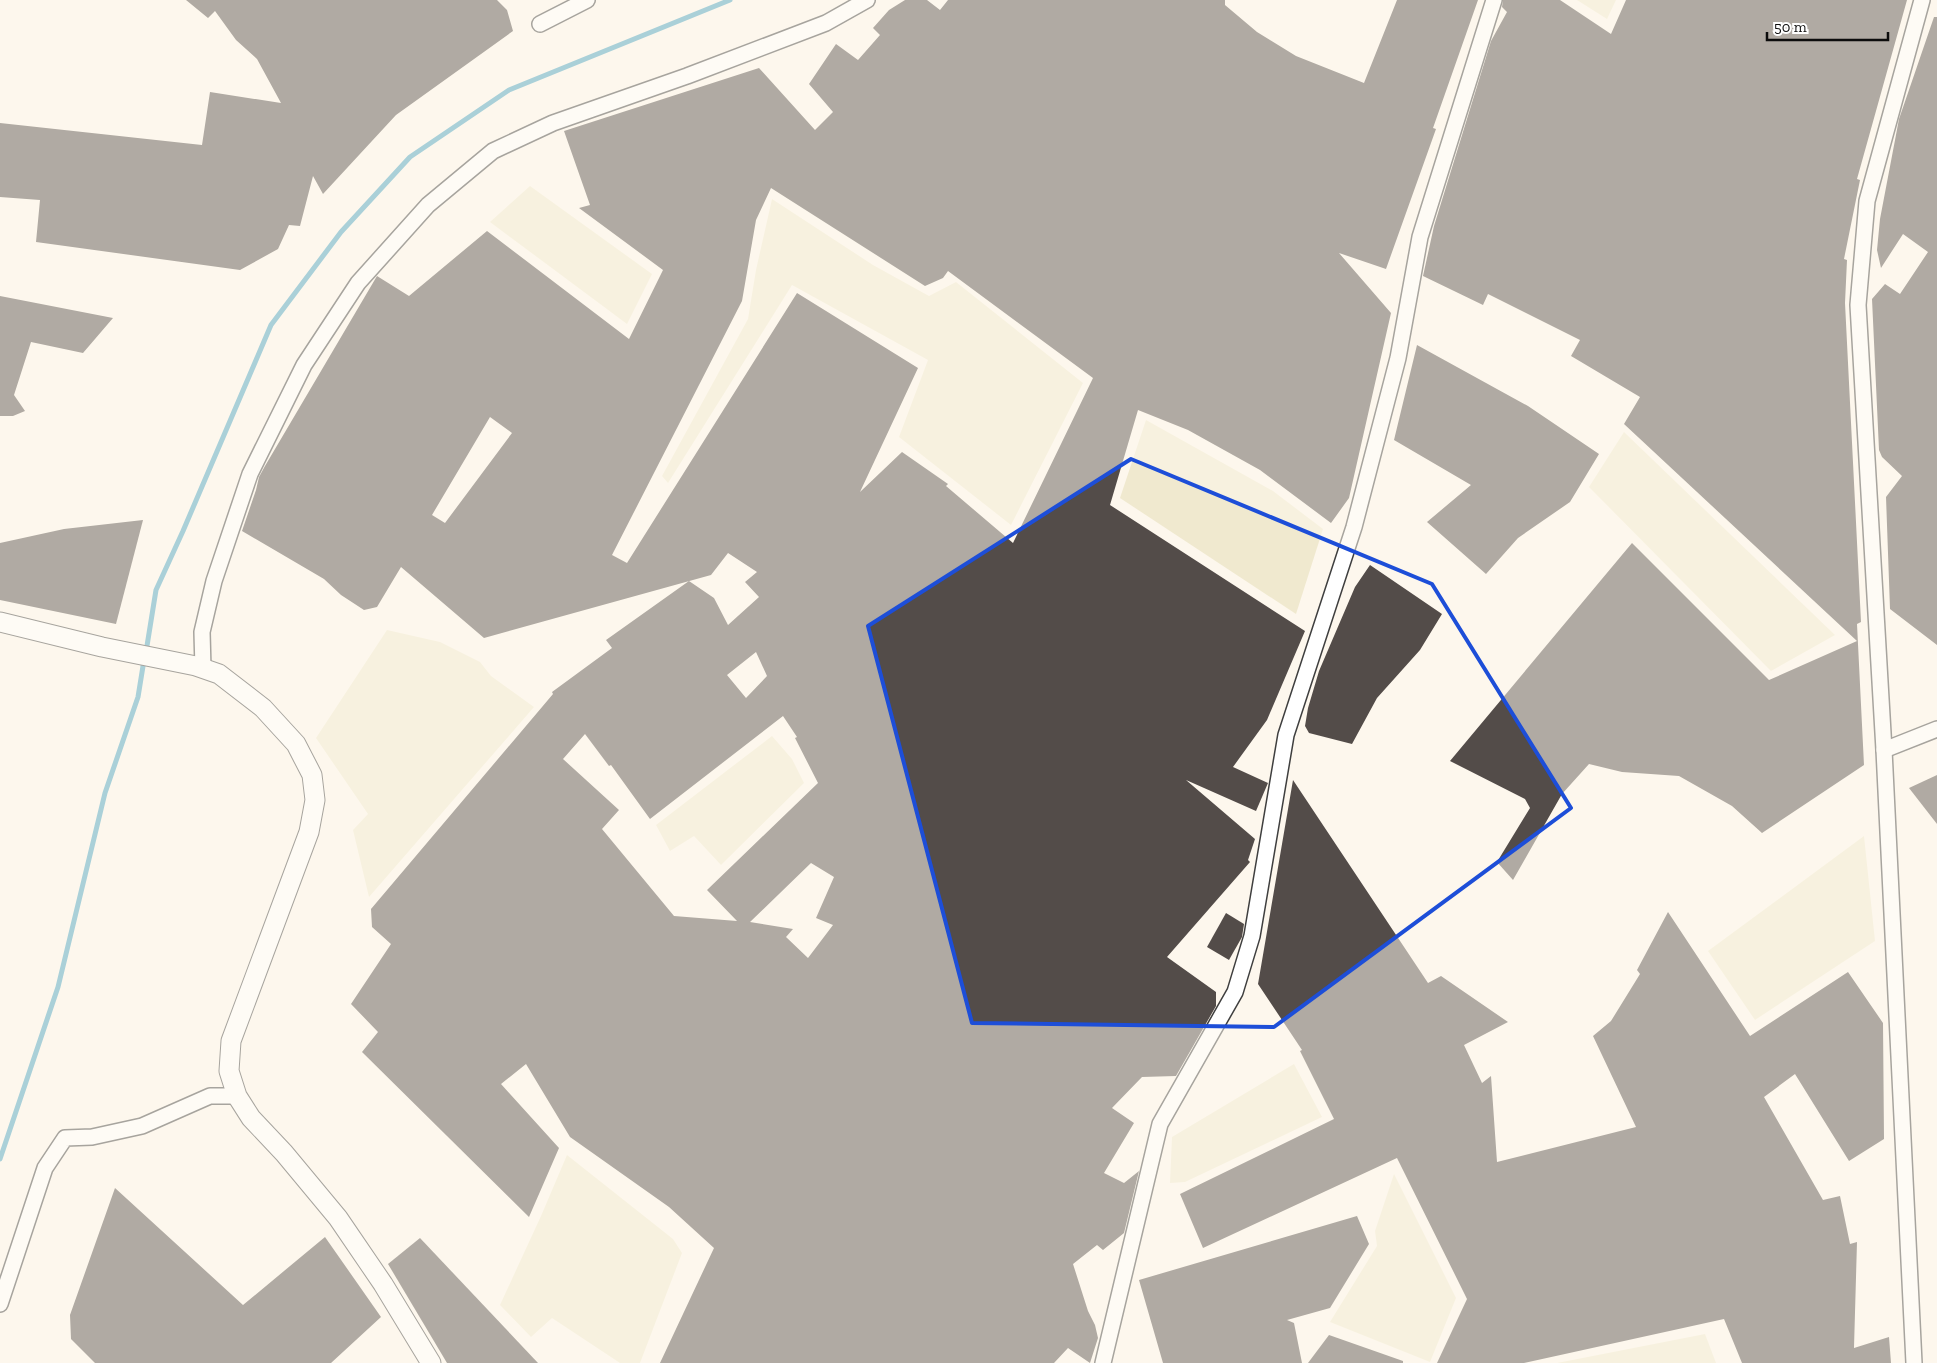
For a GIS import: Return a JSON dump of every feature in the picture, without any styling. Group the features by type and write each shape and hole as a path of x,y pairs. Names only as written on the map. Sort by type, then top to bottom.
{"street":[{"path":"540,24 587,0"},
{"path":"200,667 202,632 214,581 250,474 304,365 358,283 428,205 493,152 553,122 687,76 816,26 867,0"},
{"path":"1103,1363 1160,1124 1235,992 1252,936 1286,735 1354,527 1398,358 1420,237 1494,0"},
{"path":"1914,1363 1884,750 1858,305 1867,201 1922,0"},
{"path":"0,622 200,667 218,674 263,708 296,744 312,775 315,800 310,832 231,1041 230,1071 237,1096 251,1118 338,1218 383,1284 431,1363"},
{"path":"1884,750 1937,729"},
{"path":"0,1304 45,1168 66,1138 92,1137 142,1126 210,1096 237,1096"}],"highlighted area":[{"path":"1131,459 1432,584 1571,808 1274,1027 972,1023 868,626"}],"shaded area":[{"path":"1577,0 1616,0 1607,19"},
{"path":"530,186 652,274 627,324 490,222"},
{"path":"772,199 873,265 929,296 956,282 1083,383 1011,525 899,437 928,360 792,285 668,483 662,476 748,319 756,270"},
{"path":"1146,420 1273,491 1323,529 1296,614 1120,498"},
{"path":"1624,432 1835,635 1771,671 1589,487"},
{"path":"387,630 440,642 480,662 491,676 534,707 369,897 353,830 368,814 316,738"},
{"path":"772,736 792,759 804,783 721,865 694,836 670,851 656,825"},
{"path":"1864,836 1875,941 1755,1020 1708,951"},
{"path":"1294,1064 1322,1117 1185,1182 1170,1183 1172,1137"},
{"path":"567,1155 673,1239 682,1253 640,1363 620,1363 552,1318 531,1337 500,1305"},
{"path":"1394,1174 1456,1298 1430,1362 1330,1322 1377,1246 1375,1231"},
{"path":"1705,1334 1716,1363 1557,1363"}],"building":[{"path":"186,0 497,0 507,10 513,31 396,115 323,194 313,176 300,226 289,225 278,249 240,270 36,242 40,200 0,197 0,123 202,145 210,92 281,103 257,59 236,40 215,11 208,18"},
{"path":"905,0 927,0 940,10 948,0 1225,0 1225,5 1257,32 1296,56 1364,83 1397,0 1478,0 1433,128 1436,129 1386,269 1339,253 1391,313 1349,498 1331,523 1260,470 1188,430 1138,410 1110,505 1305,631 1267,720 1233,767 1268,783 1256,811 1186,780 1255,839 1248,860 1250,862 1167,957 1216,992 1216,1006 1176,1076 1142,1077 1112,1108 1134,1123 1104,1173 1124,1183 1139,1171 1124,1233 1103,1250 1097,1245 1073,1264 1098,1338 1090,1363 1068,1348 1054,1363 660,1363 714,1248 669,1207 570,1137 526,1064 501,1084 559,1148 529,1217 362,1052 378,1032 351,1004 391,944 372,927 371,909 553,694 552,692 612,648 606,640 689,581 484,638 401,567 377,607 364,610 341,595 324,579 242,531 259,477 377,276 409,296 487,231 629,339 663,270 579,208 590,205 564,131 759,68 815,130 833,112 809,84 836,44 858,60 880,35 873,28 889,10","holes":["771,188 925,286 943,278 948,271 1093,378 1013,543 946,486 948,484 902,452 860,492 918,368 797,293 627,563 612,555 742,301 756,220","490,417 512,433 445,523 432,515","728,553 757,572 745,582 759,597 728,625 714,598 689,581 711,575","756,652 767,676 746,698 727,675","783,716 797,737 795,738 818,783 707,890 737,921 674,916 602,829 619,810 563,759 585,734 609,766 611,765 650,819","811,863 834,877 816,918 833,925 808,958 786,937 793,929 750,922"]},
{"path":"1503,0 1560,0 1611,34 1626,0 1907,0 1857,179 1860,180 1844,259 1847,260 1845,303 1861,622 1857,624 1864,765 1762,833 1732,806 1679,776 1622,772 1589,764 1562,794 1513,880 1497,862 1530,808 1525,799 1450,761 1632,543 1769,680 1857,641 1624,424 1640,397 1571,356 1580,340 1488,294 1483,305 1423,276 1434,226 1491,41 1507,12 1502,7"},
{"path":"1934,17 1937,17 1937,645 1890,609 1886,497 1902,476 1882,457 1879,450 1872,299 1885,284 1900,294 1928,252 1903,234 1881,268 1877,250 1880,219 1899,119"},
{"path":"0,296 113,318 83,353 31,342 14,395 25,411 13,416 0,416"},
{"path":"1417,345 1528,406 1599,454 1570,502 1518,538 1486,574 1427,522 1471,485 1394,440"},
{"path":"143,520 116,624 0,600 0,543 64,529"},
{"path":"1370,565 1442,614 1420,650 1377,698 1352,744 1309,733 1305,726 1308,708 1319,671 1355,587"},
{"path":"1937,775 1937,824 1909,788"},
{"path":"1293,780 1428,983 1441,976 1508,1022 1464,1045 1482,1083 1491,1076 1497,1162 1636,1127 1593,1036 1611,1021 1640,974 1637,970 1668,912 1750,1036 1848,972 1883,1023 1884,1139 1849,1161 1795,1074 1764,1097 1823,1200 1840,1196 1850,1244 1857,1242 1854,1348 1889,1337 1891,1363 1742,1363 1724,1319 1524,1363 1437,1363 1467,1299 1397,1158 1203,1248 1180,1194 1334,1119 1300,1051 1302,1050 1258,984"},
{"path":"1226,913 1244,924 1242,937 1229,960 1207,947"},
{"path":"115,1188 243,1305 325,1237 381,1317 331,1363 95,1363 71,1339 70,1315"},
{"path":"1357,1216 1369,1244 1330,1308 1287,1320 1294,1323 1302,1363 1163,1363 1139,1280"},
{"path":"420,1238 538,1363 447,1363 388,1264"},
{"path":"1329,1335 1403,1361 1403,1363 1308,1363"}],"waterway":[{"path":"146,652 156,590 271,325 341,232 410,157 509,90 730,0"},
{"path":"0,1159 58,987 105,793 138,697 144,660"}]}
